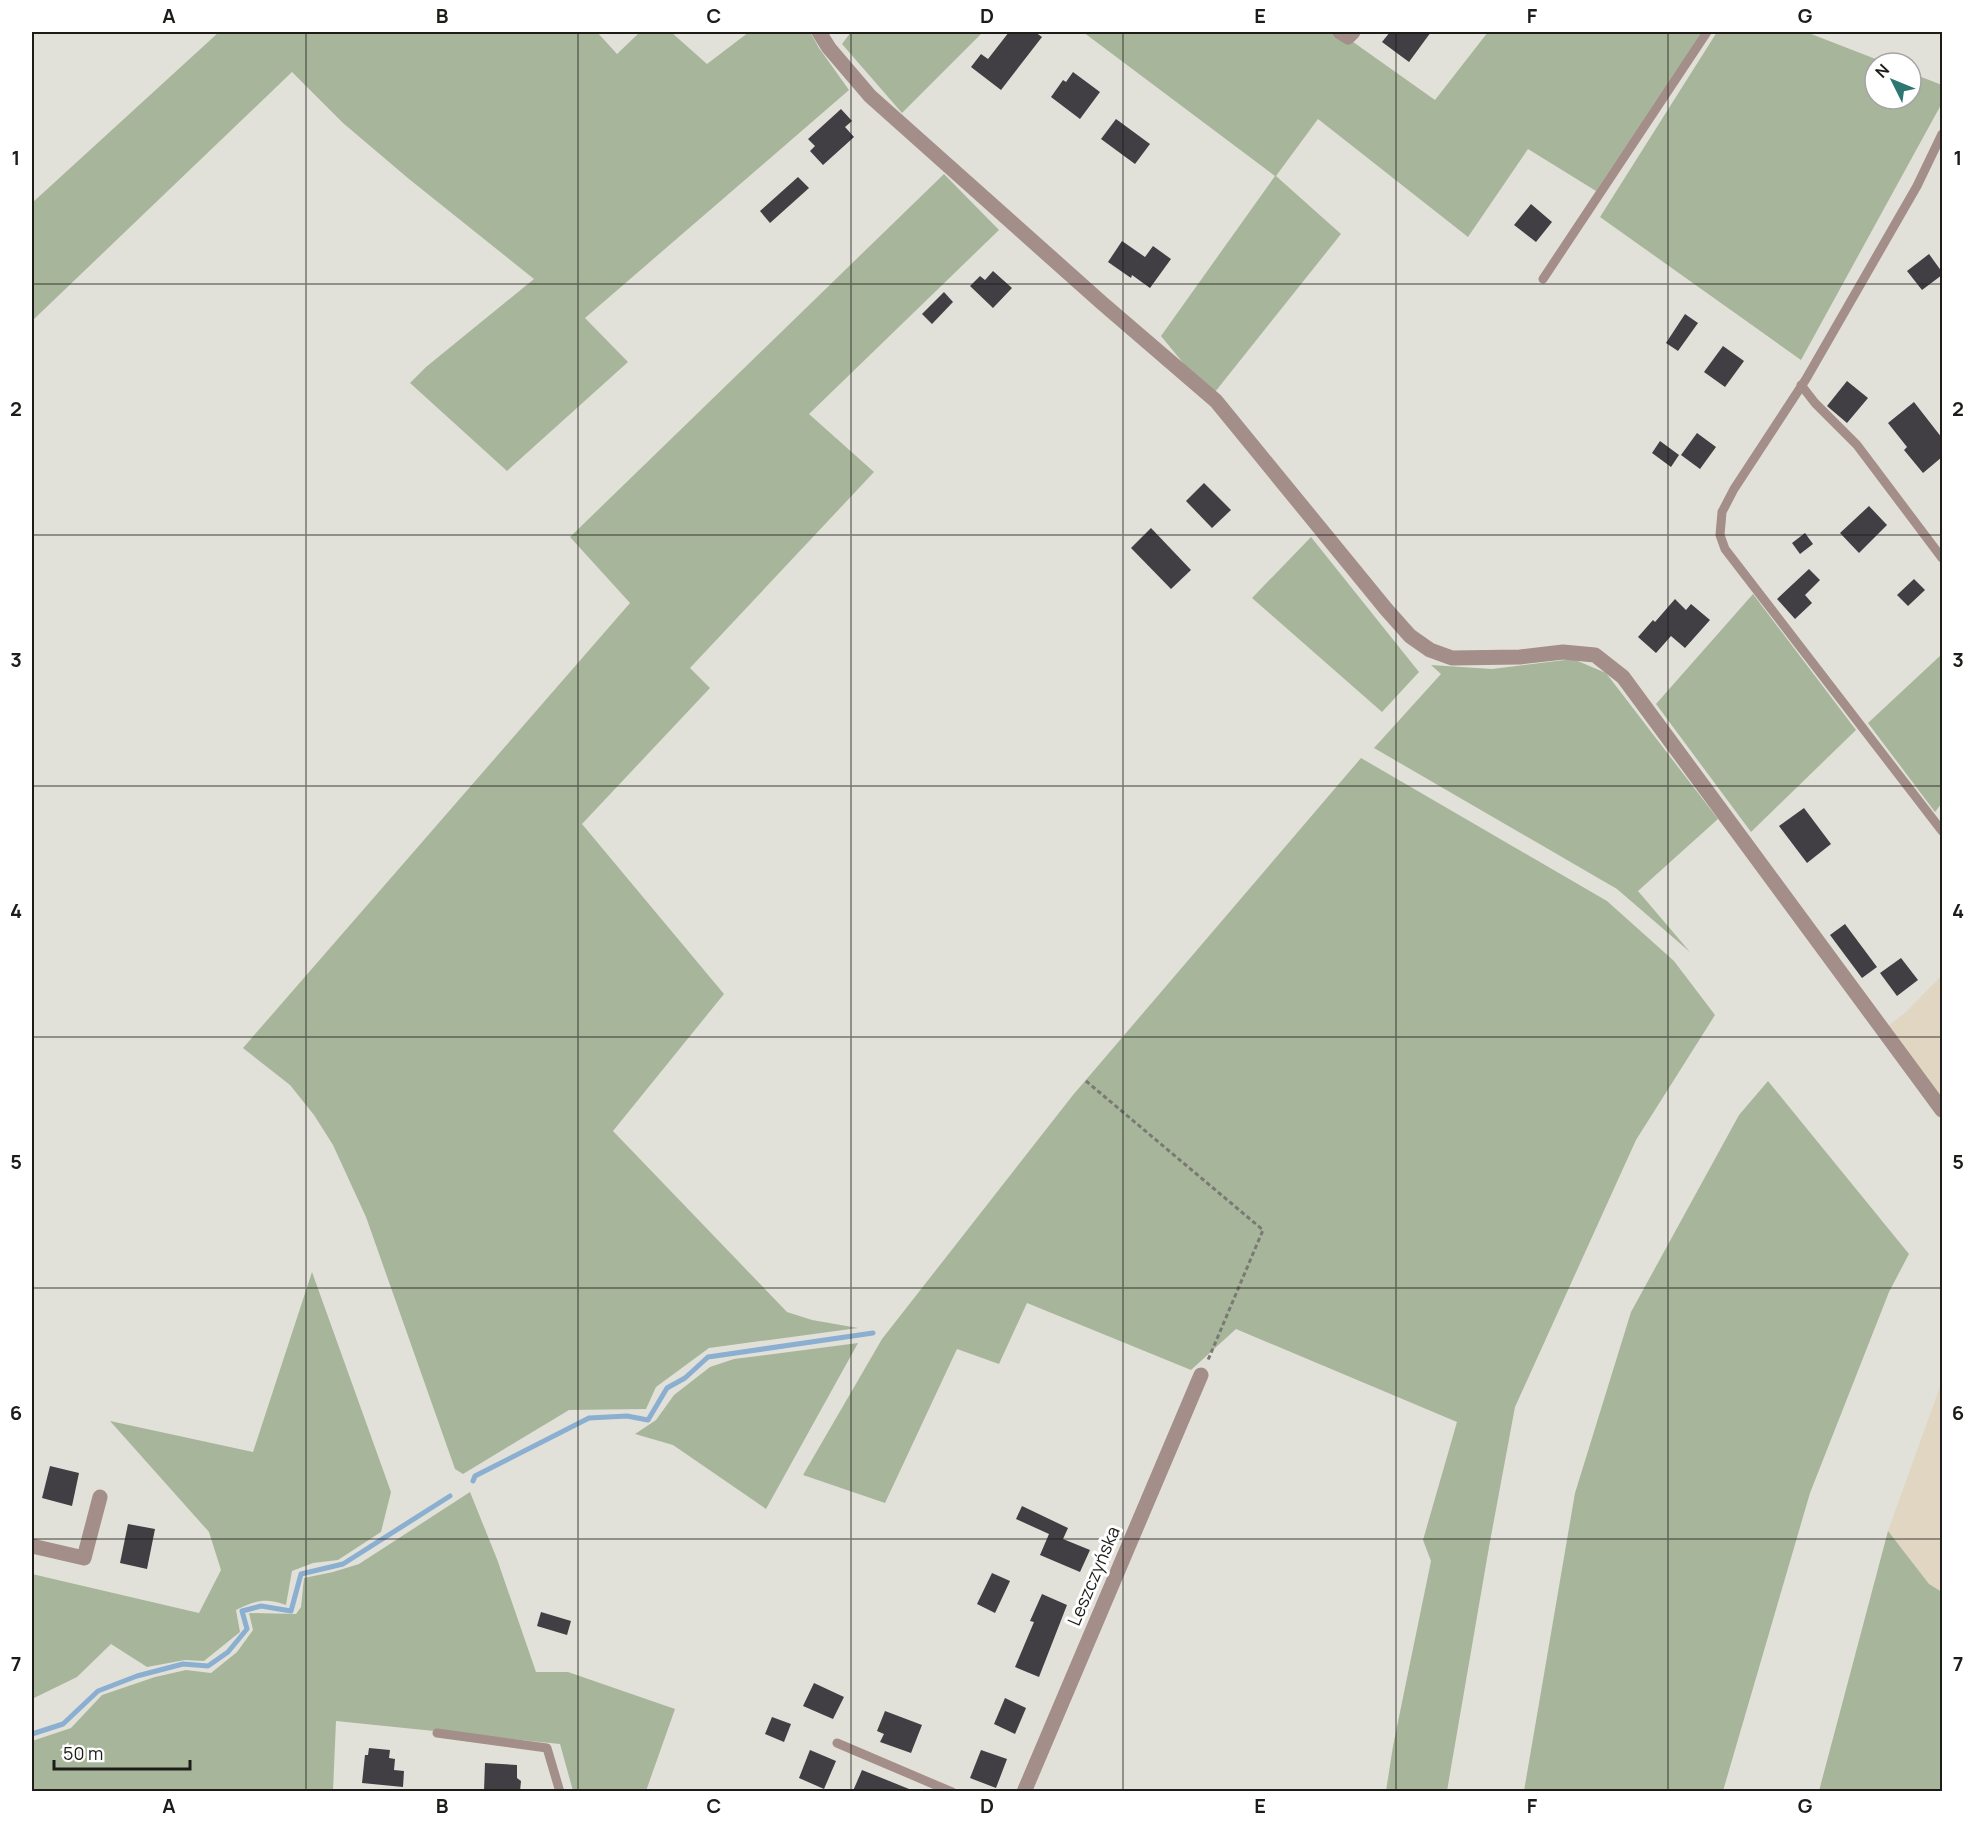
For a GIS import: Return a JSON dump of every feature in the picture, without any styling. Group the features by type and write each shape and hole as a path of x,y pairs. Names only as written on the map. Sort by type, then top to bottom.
{"street":[{"path":"819,32 829,48 870,96 1102,303 1216,401 1410,636 1430,650 1452,658 1520,657 1563,652 1595,655 1623,678 1942,1110"},
{"path":"1341,32 1348,37 1353,32"},
{"name":"Leszczyńska","path":"1024,1791 1201,1375"},
{"path":"32,1546 84,1558 100,1497"}],"lane":[{"path":"1543,279 1707,32"},
{"path":"1941,824 1725,549 1720,535 1722,512 1730,496 1801,385 1917,186 1942,134"},
{"path":"1801,385 1815,403 1857,445 1942,558"},
{"path":"437,1733 547,1748 560,1791"},
{"path":"837,1743 952,1791"}],"path":[{"path":"1086,1082 1263,1230 1201,1375"}],"shaded area":[{"path":"1942,975 1942,1115 1883,1030 1906,1012"},
{"path":"1942,1381 1942,1592 1929,1584 1888,1531"}],"green space":[{"path":"219,32 597,32 617,54 640,32 671,32 707,64 749,32 810,32 849,90 585,318 628,362 507,471 410,383 426,367 534,279 343,123 292,72 32,321 32,203"},
{"path":"851,32 983,32 902,113 842,44"},
{"path":"1083,32 1339,32 1435,100 1488,32 1702,32 1596,191 1528,149 1468,237 1318,119 1276,176 1341,234 1211,397 1161,336 1275,176"},
{"path":"1717,32 1806,32 1863,54 1863,111 1923,111 1923,78 1942,85 1942,103 1801,360 1600,217"},
{"path":"944,174 999,230 809,414 874,472 690,668 710,688 582,824 724,994 613,1131 787,1312 812,1320 858,1328 709,1348 656,1387 646,1409 569,1410 463,1474 455,1469 366,1217 333,1145 314,1115 290,1085 243,1048 630,603 570,537"},
{"path":"1311,537 1419,672 1382,712 1252,598"},
{"path":"1753,594 1856,730 1751,832 1656,704"},
{"path":"1942,654 1942,803 1935,812 1868,723"},
{"path":"1573,659 1606,673 1718,819 1638,891 1690,952 1617,889 1374,748 1441,674 1431,665 1492,669"},
{"path":"1361,758 1607,901 1674,961 1715,1015 1636,1140 1515,1407 1447,1791 1386,1791 1431,1561 1423,1540 1457,1422 1236,1329 1191,1370 1027,1303 999,1364 957,1349 885,1503 803,1475 882,1339 1073,1095"},
{"path":"1768,1081 1909,1254 1889,1292 1810,1493 1723,1791 1524,1791 1575,1493 1631,1312 1739,1115"},
{"path":"312,1272 391,1492 381,1532 338,1560 313,1563 292,1571 286,1605 261,1601 236,1610 240,1632 204,1661 185,1660 147,1667 111,1644 77,1677 32,1699 32,1574 199,1613 221,1570 209,1532 110,1421 253,1452"},
{"path":"858,1343 766,1509 673,1445 635,1434 656,1420 674,1395 710,1367 734,1359"},
{"path":"470,1492 497,1559 536,1672 568,1672 675,1709 646,1791 573,1791 560,1744 336,1721 333,1791 32,1791 32,1741 71,1728 102,1695 155,1677 186,1670 211,1673 237,1652 253,1630 249,1613 296,1614 301,1607 304,1578 359,1564"},
{"path":"1888,1531 1929,1584 1942,1592 1942,1791 1819,1791"}],"building":[{"path":"1009,32 1035,32 1042,37 1001,90 971,67 981,54 988,59"},
{"path":"1390,32 1431,32 1409,62 1382,42"},
{"path":"1073,72 1100,92 1080,119 1051,97 1063,80 1066,82"},
{"path":"841,109 852,121 845,127 854,137 823,165 810,151 815,146 808,139"},
{"path":"1116,119 1150,144 1135,164 1101,139"},
{"path":"798,177 809,188 770,223 760,211"},
{"path":"1531,204 1552,222 1536,242 1514,225"},
{"path":"1122,241 1145,257 1153,246 1171,259 1150,288 1108,262"},
{"path":"1929,254 1942,275 1922,290 1907,271"},
{"path":"993,271 1012,288 993,308 970,286 980,276 985,280"},
{"path":"944,292 953,302 932,324 922,314"},
{"path":"1685,314 1698,323 1678,351 1666,343"},
{"path":"1723,346 1744,361 1725,387 1704,372"},
{"path":"1847,381 1868,398 1847,423 1827,406"},
{"path":"1914,402 1942,438 1942,457 1923,473 1904,450 1907,447 1888,423"},
{"path":"1697,433 1716,447 1700,469 1681,455"},
{"path":"1660,441 1679,455 1671,467 1652,453"},
{"path":"1204,483 1231,510 1212,528 1186,501"},
{"path":"1869,506 1887,525 1859,553 1840,533"},
{"path":"1151,528 1191,570 1171,589 1131,548"},
{"path":"1805,533 1813,544 1800,554 1792,543"},
{"path":"1809,569 1820,580 1805,595 1812,603 1795,619 1777,599"},
{"path":"1914,579 1925,590 1908,606 1897,595"},
{"path":"1675,599 1686,610 1691,604 1710,620 1685,648 1671,636 1656,653 1638,637"},
{"path":"1804,808 1831,844 1807,863 1779,826"},
{"path":"1845,924 1877,967 1862,978 1830,935"},
{"path":"1901,958 1918,980 1897,996 1880,973"},
{"path":"50,1466 79,1473 72,1506 42,1498"},
{"path":"1022,1506 1068,1528 1063,1539 1090,1550 1080,1572 1040,1555 1049,1534 1016,1519"},
{"path":"128,1524 155,1529 147,1569 120,1563"},
{"path":"992,1573 1010,1581 995,1613 977,1604"},
{"path":"1042,1594 1067,1605 1039,1677 1015,1667 1034,1622 1030,1621"},
{"path":"541,1612 571,1621 567,1635 537,1626"},
{"path":"814,1683 844,1697 833,1719 803,1706"},
{"path":"1005,1698 1026,1708 1015,1734 994,1724"},
{"path":"885,1711 922,1725 911,1753 880,1742 884,1734 877,1731"},
{"path":"772,1717 791,1724 784,1742 765,1734"},
{"path":"369,1748 390,1750 389,1758 395,1759 394,1770 404,1771 403,1787 362,1783 365,1755 368,1755"},
{"path":"810,1750 836,1761 824,1789 799,1778"},
{"path":"981,1750 1007,1759 996,1788 970,1778"},
{"path":"485,1763 517,1765 517,1778 521,1781 520,1791 484,1791"},
{"path":"862,1770 914,1791 853,1791"}],"waterway":[{"path":"473,1481 475,1476 589,1418 627,1416 648,1420 667,1388 685,1378 708,1357 873,1333"},
{"path":"32,1734 63,1724 98,1691 137,1676 183,1664 208,1666 228,1652 247,1629 242,1611 261,1606 291,1611 301,1574 343,1564 450,1496"}]}
